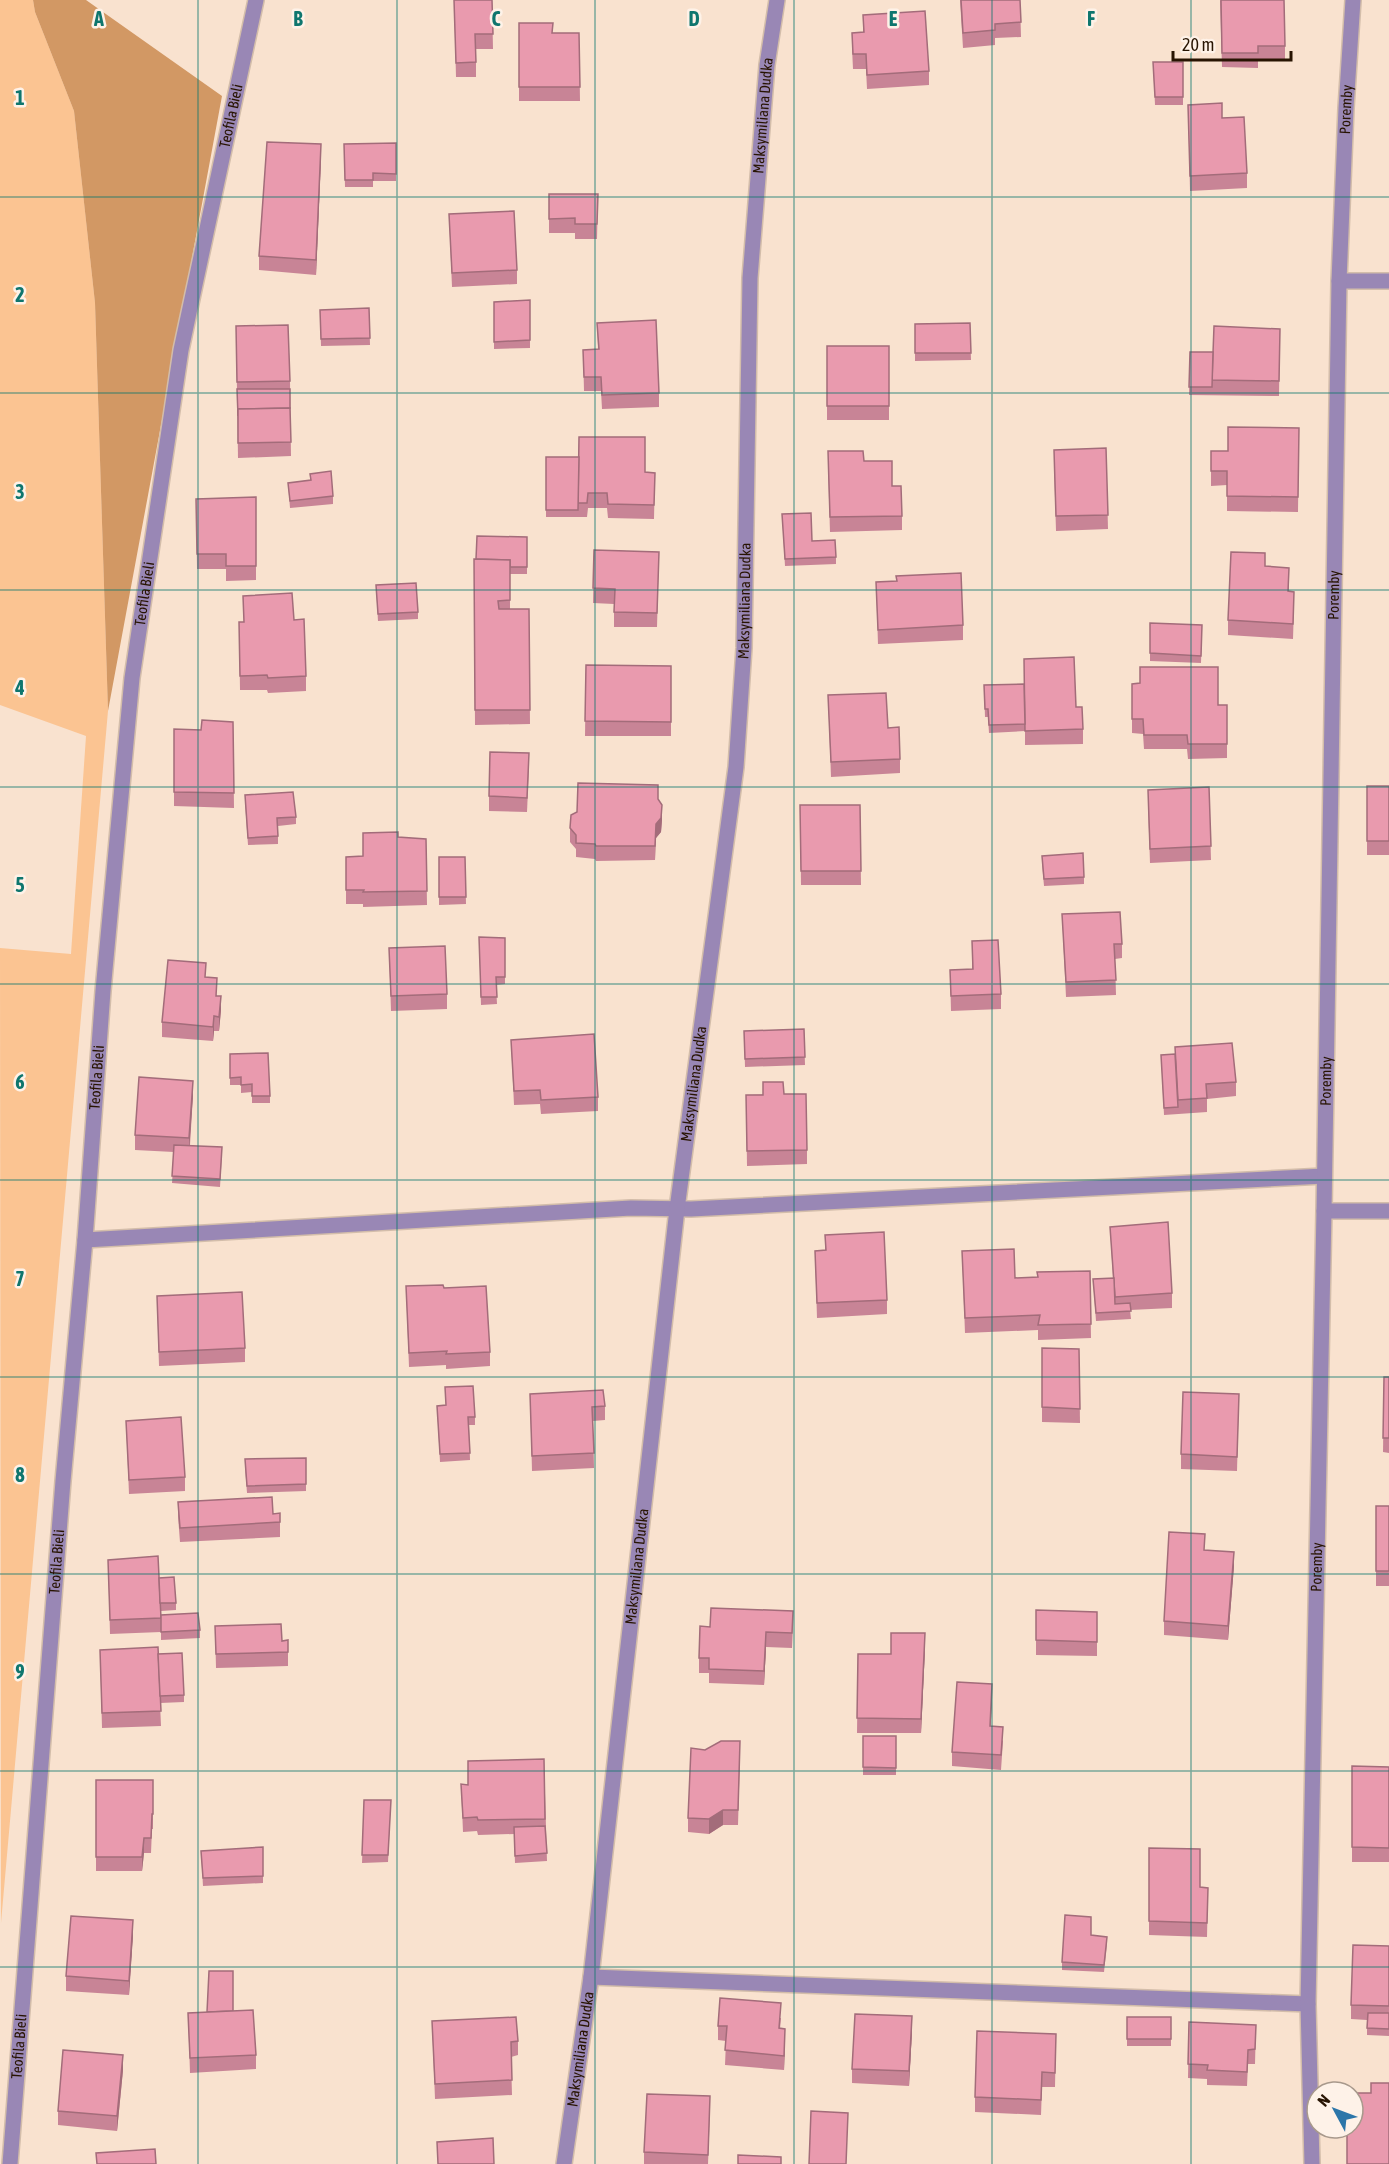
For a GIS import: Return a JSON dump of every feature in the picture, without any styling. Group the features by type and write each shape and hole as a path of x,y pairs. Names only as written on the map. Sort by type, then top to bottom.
{"street":[{"name":"Teofila Bieli","path":"10,2164 63,1481 85,1240 102,991 132,678 181,350 256,0"},
{"name":"Maksymiliana Dudka","path":"564,2164 591,1977 677,1209 736,767 744,648 750,278 767,64 777,0"},
{"name":"Poremby","path":"1312,2164 1308,2004 1339,281 1353,0"},
{"path":"1339,281 1389,281"},
{"path":"85,1240 632,1208 677,1209 1324,1176"},
{"path":"1324,1211 1389,1211"},
{"path":"591,1977 1308,2004"}],"shaded area":[{"path":"0,0 33,0 35,12 74,111 95,303 108,711 1,1923 0,948 71,954 86,736 0,705"},
{"path":"33,0 86,0 222,96 108,711 95,303 74,111 35,12"}],"building":[{"path":"454,0 492,0 493,34 475,34 476,62 456,63"},
{"path":"961,0 1020,0 1021,22 995,24 995,30 963,33"},
{"path":"1221,0 1284,0 1285,46 1258,46 1258,53 1222,53"},
{"path":"925,11 929,71 867,75 866,54 853,54 852,33 864,32 863,15"},
{"path":"519,23 553,23 552,33 579,33 580,87 519,87"},
{"path":"1153,62 1183,62 1183,97 1155,97"},
{"path":"1222,103 1222,118 1244,117 1247,173 1190,176 1188,105"},
{"path":"267,142 321,144 316,260 259,256"},
{"path":"396,143 396,174 373,173 373,180 345,180 344,144"},
{"path":"549,194 598,194 597,224 575,224 575,218 549,219"},
{"path":"514,211 517,270 452,273 449,214"},
{"path":"530,300 530,340 494,342 494,302"},
{"path":"369,308 370,338 321,339 320,310"},
{"path":"656,320 659,393 602,395 601,377 584,377 583,350 599,349 597,323"},
{"path":"970,323 971,353 915,353 915,324"},
{"path":"288,325 290,381 237,382 236,326"},
{"path":"1214,326 1280,329 1279,381 1212,380"},
{"path":"827,346 889,346 889,406 827,406"},
{"path":"1190,352 1213,352 1212,387 1189,387"},
{"path":"237,389 290,389 290,408 238,409 238,416"},
{"path":"290,408 291,442 238,443 238,409"},
{"path":"1228,427 1299,428 1298,497 1227,496 1227,471 1211,471 1211,451 1228,451"},
{"path":"579,437 645,437 645,472 655,473 654,505 608,504 607,493 588,493 587,503 578,503"},
{"path":"1106,448 1108,515 1056,516 1054,450"},
{"path":"828,451 863,451 864,461 892,461 892,486 901,486 902,516 830,517"},
{"path":"546,457 579,457 578,510 546,510"},
{"path":"331,471 333,496 290,501 288,483 311,480 310,474"},
{"path":"256,497 256,566 226,566 226,554 197,554 196,499"},
{"path":"811,513 812,541 835,540 836,557 785,559 782,514"},
{"path":"477,536 527,537 527,567 510,567 510,560 476,559"},
{"path":"594,550 659,552 657,613 614,612 615,589 593,588"},
{"path":"1231,552 1265,553 1265,566 1289,568 1288,591 1294,592 1293,624 1228,620"},
{"path":"474,559 510,560 510,600 498,601 499,609 529,609 530,710 475,710"},
{"path":"961,573 963,625 878,630 876,582 897,581 896,576"},
{"path":"416,583 418,612 378,614 376,585"},
{"path":"292,593 294,620 304,619 306,676 268,678 267,675 240,676 239,622 244,622 243,596"},
{"path":"1150,623 1202,625 1201,656 1150,653"},
{"path":"1074,657 1076,707 1082,707 1083,729 1025,731 1024,659"},
{"path":"586,665 671,666 671,722 585,721"},
{"path":"1140,667 1218,667 1218,705 1227,705 1227,744 1188,744 1187,735 1144,735 1143,719 1132,719 1132,684 1140,683"},
{"path":"1024,684 1025,724 989,725 988,709 985,709 984,685"},
{"path":"886,693 888,728 899,727 900,759 831,762 828,695"},
{"path":"202,720 233,722 234,793 174,792 174,729 201,730"},
{"path":"490,752 529,753 527,798 489,796"},
{"path":"578,783 658,785 658,799 662,805 661,818 656,824 655,846 596,846 595,844 576,843 576,835 570,828 571,815 577,812"},
{"path":"1367,786 1389,786 1389,841 1367,841"},
{"path":"1209,787 1211,846 1150,849 1148,790"},
{"path":"293,792 296,817 277,818 278,836 248,838 245,795"},
{"path":"800,805 860,805 861,871 801,871"},
{"path":"398,832 398,837 426,839 427,891 346,890 346,857 363,856 363,833"},
{"path":"1083,853 1084,877 1044,879 1042,856"},
{"path":"439,857 465,857 466,897 439,897"},
{"path":"1120,912 1122,944 1114,944 1116,980 1066,982 1062,914"},
{"path":"479,937 505,938 505,977 496,977 497,997 481,997"},
{"path":"998,940 1001,994 951,996 950,970 973,969 972,941"},
{"path":"445,946 447,994 391,996 389,948"},
{"path":"168,960 206,963 205,977 217,978 216,996 221,996 219,1017 214,1016 213,1027 162,1022"},
{"path":"804,1029 805,1057 745,1059 744,1031"},
{"path":"594,1034 598,1097 541,1100 540,1090 514,1091 511,1040"},
{"path":"1232,1043 1236,1082 1206,1084 1207,1098 1178,1100 1175,1047"},
{"path":"268,1053 270,1096 252,1096 252,1084 241,1085 241,1077 230,1078 230,1054"},
{"path":"1175,1054 1178,1107 1164,1108 1161,1055"},
{"path":"139,1077 193,1081 189,1138 135,1135"},
{"path":"763,1082 783,1082 784,1094 806,1094 807,1150 747,1151 746,1095 763,1095"},
{"path":"174,1145 222,1147 220,1179 172,1176"},
{"path":"1168,1222 1172,1293 1115,1297 1110,1227"},
{"path":"884,1232 887,1300 817,1303 815,1251 826,1250 825,1235"},
{"path":"1014,1249 1015,1278 1038,1277 1037,1272 1090,1271 1091,1324 1038,1325 1040,1315 965,1318 962,1251"},
{"path":"1114,1278 1115,1304 1130,1303 1131,1311 1096,1313 1093,1279"},
{"path":"443,1285 444,1288 486,1286 490,1352 409,1353 406,1286"},
{"path":"242,1292 245,1348 159,1352 157,1296"},
{"path":"1042,1348 1079,1349 1080,1409 1042,1407"},
{"path":"1384,1377 1389,1377 1389,1438 1383,1438"},
{"path":"473,1386 475,1417 468,1417 470,1453 440,1454 437,1406 446,1405 445,1387"},
{"path":"603,1390 605,1406 592,1407 594,1453 532,1456 530,1394"},
{"path":"1183,1392 1239,1394 1237,1457 1181,1454"},
{"path":"181,1417 185,1477 129,1480 126,1421"},
{"path":"306,1458 306,1484 247,1486 245,1459"},
{"path":"272,1497 273,1514 280,1513 280,1522 180,1528 178,1502"},
{"path":"1376,1506 1389,1506 1389,1571 1376,1571"},
{"path":"1169,1532 1205,1534 1204,1550 1234,1552 1228,1626 1164,1621"},
{"path":"158,1556 161,1618 110,1620 108,1560"},
{"path":"174,1577 176,1603 160,1603 159,1578"},
{"path":"711,1608 793,1611 792,1633 766,1632 764,1671 709,1669 709,1658 699,1658 700,1626 710,1627"},
{"path":"1036,1610 1097,1612 1097,1642 1036,1640"},
{"path":"198,1613 200,1630 161,1632 161,1615"},
{"path":"281,1624 282,1641 288,1640 288,1652 216,1654 215,1626"},
{"path":"891,1633 925,1633 921,1719 857,1718 858,1654 891,1654"},
{"path":"158,1647 161,1711 102,1713 100,1650"},
{"path":"182,1653 184,1695 160,1696 158,1654"},
{"path":"957,1682 992,1684 990,1726 1003,1727 1001,1755 952,1752"},
{"path":"863,1736 896,1736 896,1768 863,1767"},
{"path":"721,1741 740,1741 738,1810 723,1810 709,1819 688,1818 691,1748 705,1750"},
{"path":"544,1759 545,1819 478,1820 477,1817 463,1818 461,1784 468,1785 468,1761"},
{"path":"1352,1766 1389,1767 1389,1848 1352,1847"},
{"path":"96,1780 153,1780 151,1838 144,1838 142,1857 96,1857"},
{"path":"364,1800 391,1800 388,1855 362,1855"},
{"path":"545,1826 547,1853 515,1856 514,1827"},
{"path":"263,1847 263,1876 203,1878 201,1851"},
{"path":"1149,1848 1200,1849 1200,1887 1208,1888 1207,1923 1149,1921"},
{"path":"1065,1915 1091,1917 1091,1935 1107,1937 1104,1965 1062,1962"},
{"path":"71,1916 133,1920 129,1981 66,1976"},
{"path":"1353,1945 1389,1946 1389,2006 1351,2005"},
{"path":"209,1971 233,1971 233,2011 207,2012"},
{"path":"720,1998 781,2003 779,2028 785,2029 784,2056 725,2050 727,2026 718,2026"},
{"path":"253,2010 256,2055 190,2058 188,2013"},
{"path":"1368,2013 1389,2013 1389,2029 1367,2028"},
{"path":"855,2014 912,2016 909,2071 852,2069"},
{"path":"516,2017 518,2041 511,2042 512,2080 435,2084 432,2021"},
{"path":"1127,2017 1171,2017 1171,2039 1127,2039"},
{"path":"1189,2022 1256,2025 1255,2049 1248,2050 1247,2072 1207,2070 1208,2065 1188,2064"},
{"path":"977,2031 1056,2034 1055,2073 1042,2072 1041,2100 975,2097"},
{"path":"63,2050 123,2055 117,2116 58,2111"},
{"path":"1371,2083 1389,2083 1389,2164 1347,2164 1347,2140 1365,2140 1365,2093 1371,2093"},
{"path":"647,2094 710,2096 708,2155 644,2152"},
{"path":"811,2111 848,2113 846,2164 809,2164"},
{"path":"493,2138 494,2164 438,2164 437,2142"},
{"path":"155,2149 156,2164 97,2164 96,2153"},
{"path":"738,2155 781,2157 781,2164 738,2164"}]}
